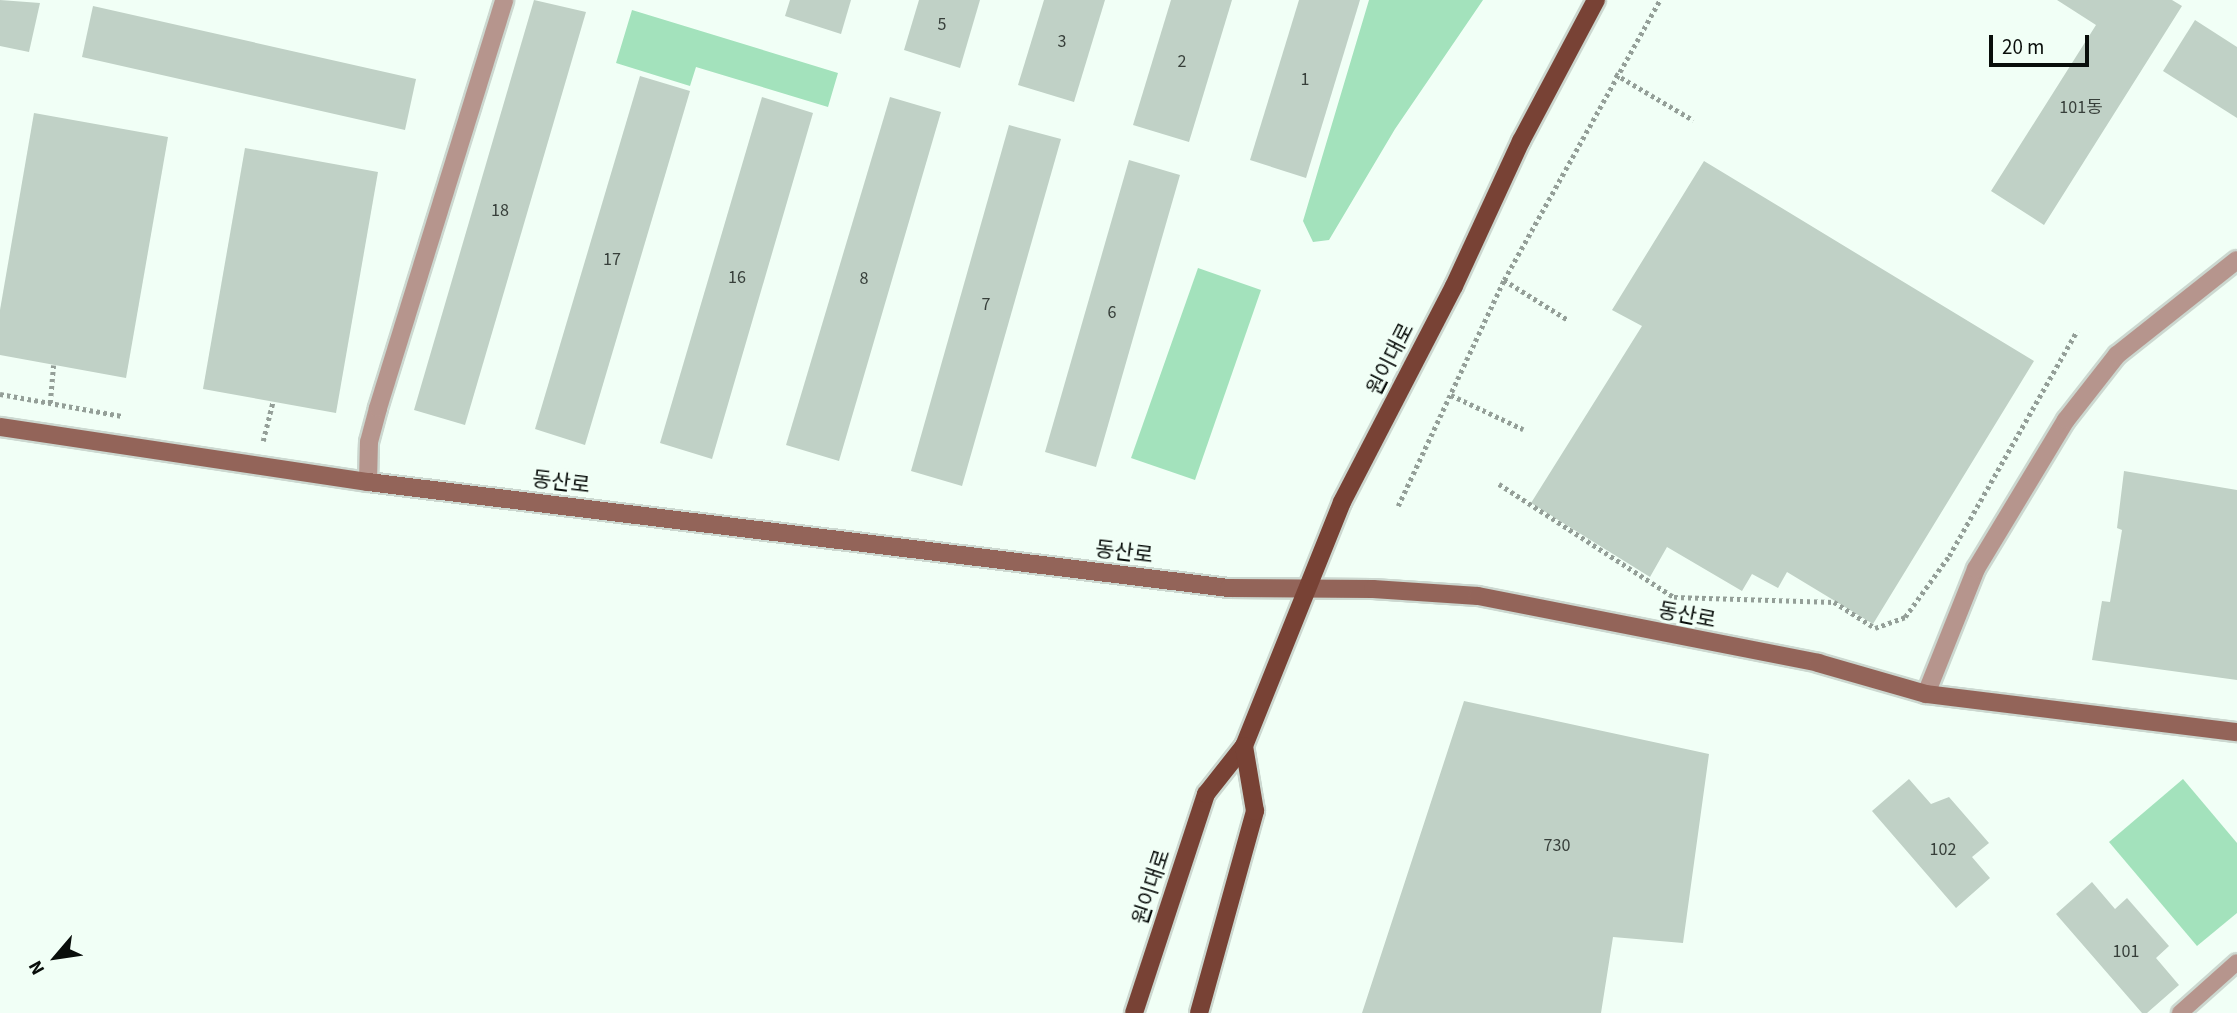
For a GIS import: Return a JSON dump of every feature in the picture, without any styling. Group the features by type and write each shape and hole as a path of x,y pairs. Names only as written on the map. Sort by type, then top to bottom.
{"main road":[{"name":"원이대로","path":"1134,1013 1206,794 1244,746 1342,502 1454,286 1521,141 1596,0"},
{"name":"동산로","path":"0,427 368,482 1229,588 1304,591 1373,589 1478,596 1818,663 1926,694 2237,732"},
{"path":"1199,1013 1255,811 1244,746"}],"street":[{"path":"368,482 369,442 378,408 504,0"},
{"path":"1926,694 1976,569 2090,387 2117,355 2237,260"}],"lane":[{"path":"2180,1013 2237,962"}],"path":[{"path":"1398,506 1504,280 1615,74 1660,0"},
{"path":"1615,74 1693,120"},
{"path":"1504,280 1568,320"},
{"path":"1499,484 1674,597 1833,602 1875,628 1905,617 1950,556 2077,331"},
{"path":"50,403 53,365"},
{"path":"1451,395 1523,429"},
{"path":"262,442 273,401"}],"green space":[{"path":"1369,0 1483,0 1395,129 1329,240 1313,242 1303,221"},
{"path":"632,10 838,73 828,107 696,67 690,86 616,63"},
{"path":"1198,268 1261,290 1195,480 1131,458"},
{"path":"2183,779 2237,843 2237,913 2197,946 2109,842"}],"building":[{"path":"0,0 40,3 29,52 0,46"},
{"path":"534,0 586,12 465,425 414,410"},
{"path":"790,0 851,0 841,34 785,16"},
{"path":"919,0 980,0 960,68 904,50"},
{"path":"1044,0 1105,0 1074,102 1018,85"},
{"path":"1171,0 1232,0 1189,142 1133,125"},
{"path":"1299,0 1360,0 1306,178 1250,160"},
{"path":"2057,0 2172,0 2182,6 2044,225 1991,191 2096,25"},
{"path":"93,6 416,79 405,130 82,57"},
{"path":"2195,20 2237,47 2237,118 2163,71"},
{"path":"640,76 690,91 585,445 535,429"},
{"path":"762,97 813,113 712,459 660,443"},
{"path":"890,97 941,112 839,461 786,445"},
{"path":"34,113 168,137 126,378 0,355 0,310"},
{"path":"1009,125 1061,139 962,486 911,471"},
{"path":"245,148 378,172 336,413 203,389"},
{"path":"1129,160 1180,175 1096,467 1045,452"},
{"path":"1704,161 2034,361 1873,624 1787,572 1778,588 1752,574 1742,591 1667,547 1650,577 1531,503 1642,326 1612,310"},
{"path":"2124,471 2237,490 2237,680 2092,660 2102,601 2110,602 2122,530 2117,528"},
{"path":"1464,701 1709,754 1683,943 1613,937 1601,1013 1362,1013"},
{"path":"1909,779 1931,804 1949,797 1989,843 1972,857 1990,878 1956,908 1872,811"},
{"path":"2092,882 2115,909 2127,898 2169,946 2156,958 2179,985 2147,1013 2142,1013 2056,914"}]}
